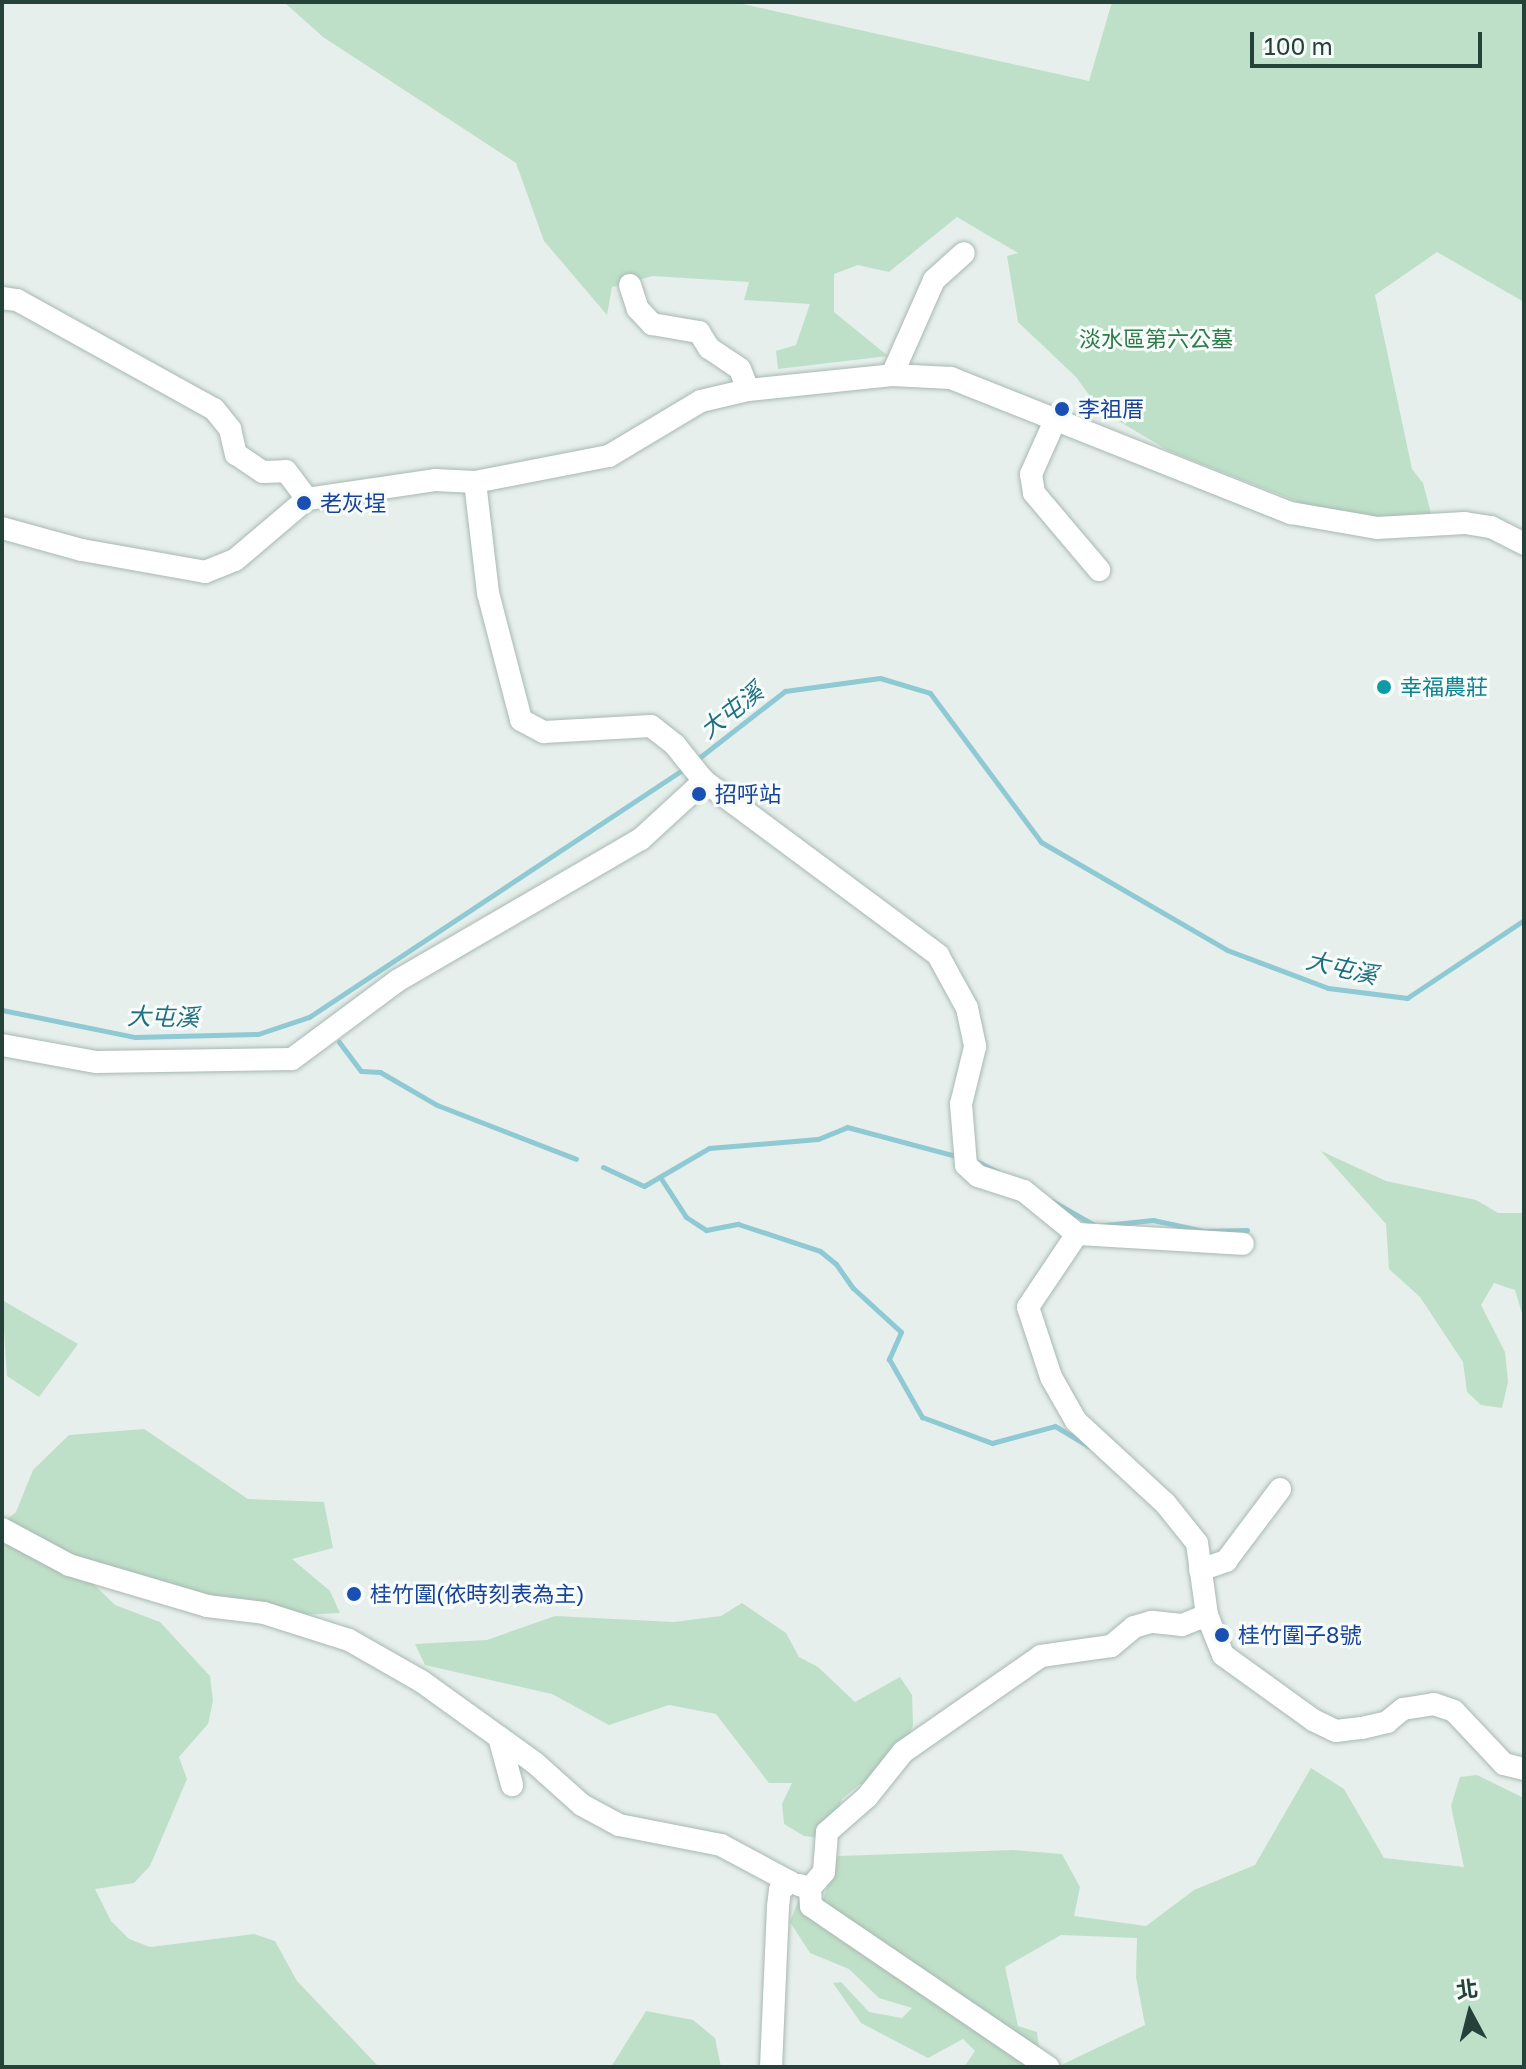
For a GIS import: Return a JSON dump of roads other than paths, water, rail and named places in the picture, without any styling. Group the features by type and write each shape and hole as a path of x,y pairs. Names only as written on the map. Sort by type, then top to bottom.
{"street":[{"path":"892,375 934,280 964,253"},
{"path":"630,285 638,309 652,324 699,332 709,348 740,369 748,390"},
{"path":"2,298 17,300 214,409 230,429 236,454 263,472 286,471 307,499"},
{"path":"2,528 82,550 205,572 235,560 307,499 435,480 475,482 609,456 701,401 748,390 892,375 951,378 1057,416 1291,513 1377,528 1465,523 1491,527 1524,544"},
{"path":"1057,416 1031,474 1034,493 1099,570"},
{"path":"475,482 488,593 521,720 544,732 651,726 675,745 700,777 938,955 967,1008 975,1047 961,1104 964,1157 978,1176 1024,1191 1077,1234 1243,1244"},
{"path":"2,1045 96,1062 292,1059 397,981 641,839 700,777"},
{"path":"1077,1234 1028,1307 1029,1319 1076,1421 1165,1503 1197,1543 1207,1615 1223,1655 1313,1720 1336,1731 1387,1722 1403,1709 1434,1704 1454,1711 1504,1764 1524,1769"},
{"path":"1200,1570 1226,1561 1280,1489"},
{"path":"2,1529 69,1565 349,1640 421,1681 499,1737 582,1805 619,1825 721,1845 800,1885 811,1906 1048,2067"},
{"path":"771,2067 780,1890 800,1885 824,1872 827,1832 867,1797 903,1752 1041,1656 1111,1646 1134,1627 1151,1622 1182,1625 1207,1615"},
{"path":"499,1737 512,1785"}],"waterway":[{"name":"大屯溪","path":"695,761 785,691 880,678 930,693 1041,842 1227,950 1328,988 1407,998 1524,920"},
{"name":"大屯溪","path":"2,1010 135,1037 258,1034 309,1017 687,767"},
{"path":"339,1042 361,1071 380,1072 437,1105 576,1159"},
{"path":"603,1167 644,1186 709,1148 818,1139 847,1127 960,1157"},
{"path":"978,1162 998,1172"},
{"path":"662,1180 686,1217 706,1230 738,1224 820,1251 836,1264 853,1288 901,1332 889,1359 922,1417 992,1443 1055,1426 1088,1446"},
{"path":"1052,1201 1096,1226 1153,1220 1204,1231 1247,1230"}],"place":[{"name":"李祖厝","path":"1062,409"},
{"name":"老灰埕","path":"304,503"},
{"name":"幸福農莊","path":"1384,687"},
{"name":"招呼站","path":"699,794"},
{"name":"桂竹圍(依時刻表為主)","path":"354,1594"},
{"name":"桂竹圍子8號","path":"1222,1635"}],"park label":[{"name":"淡水區第六公墓","path":"1156,339"}]}
